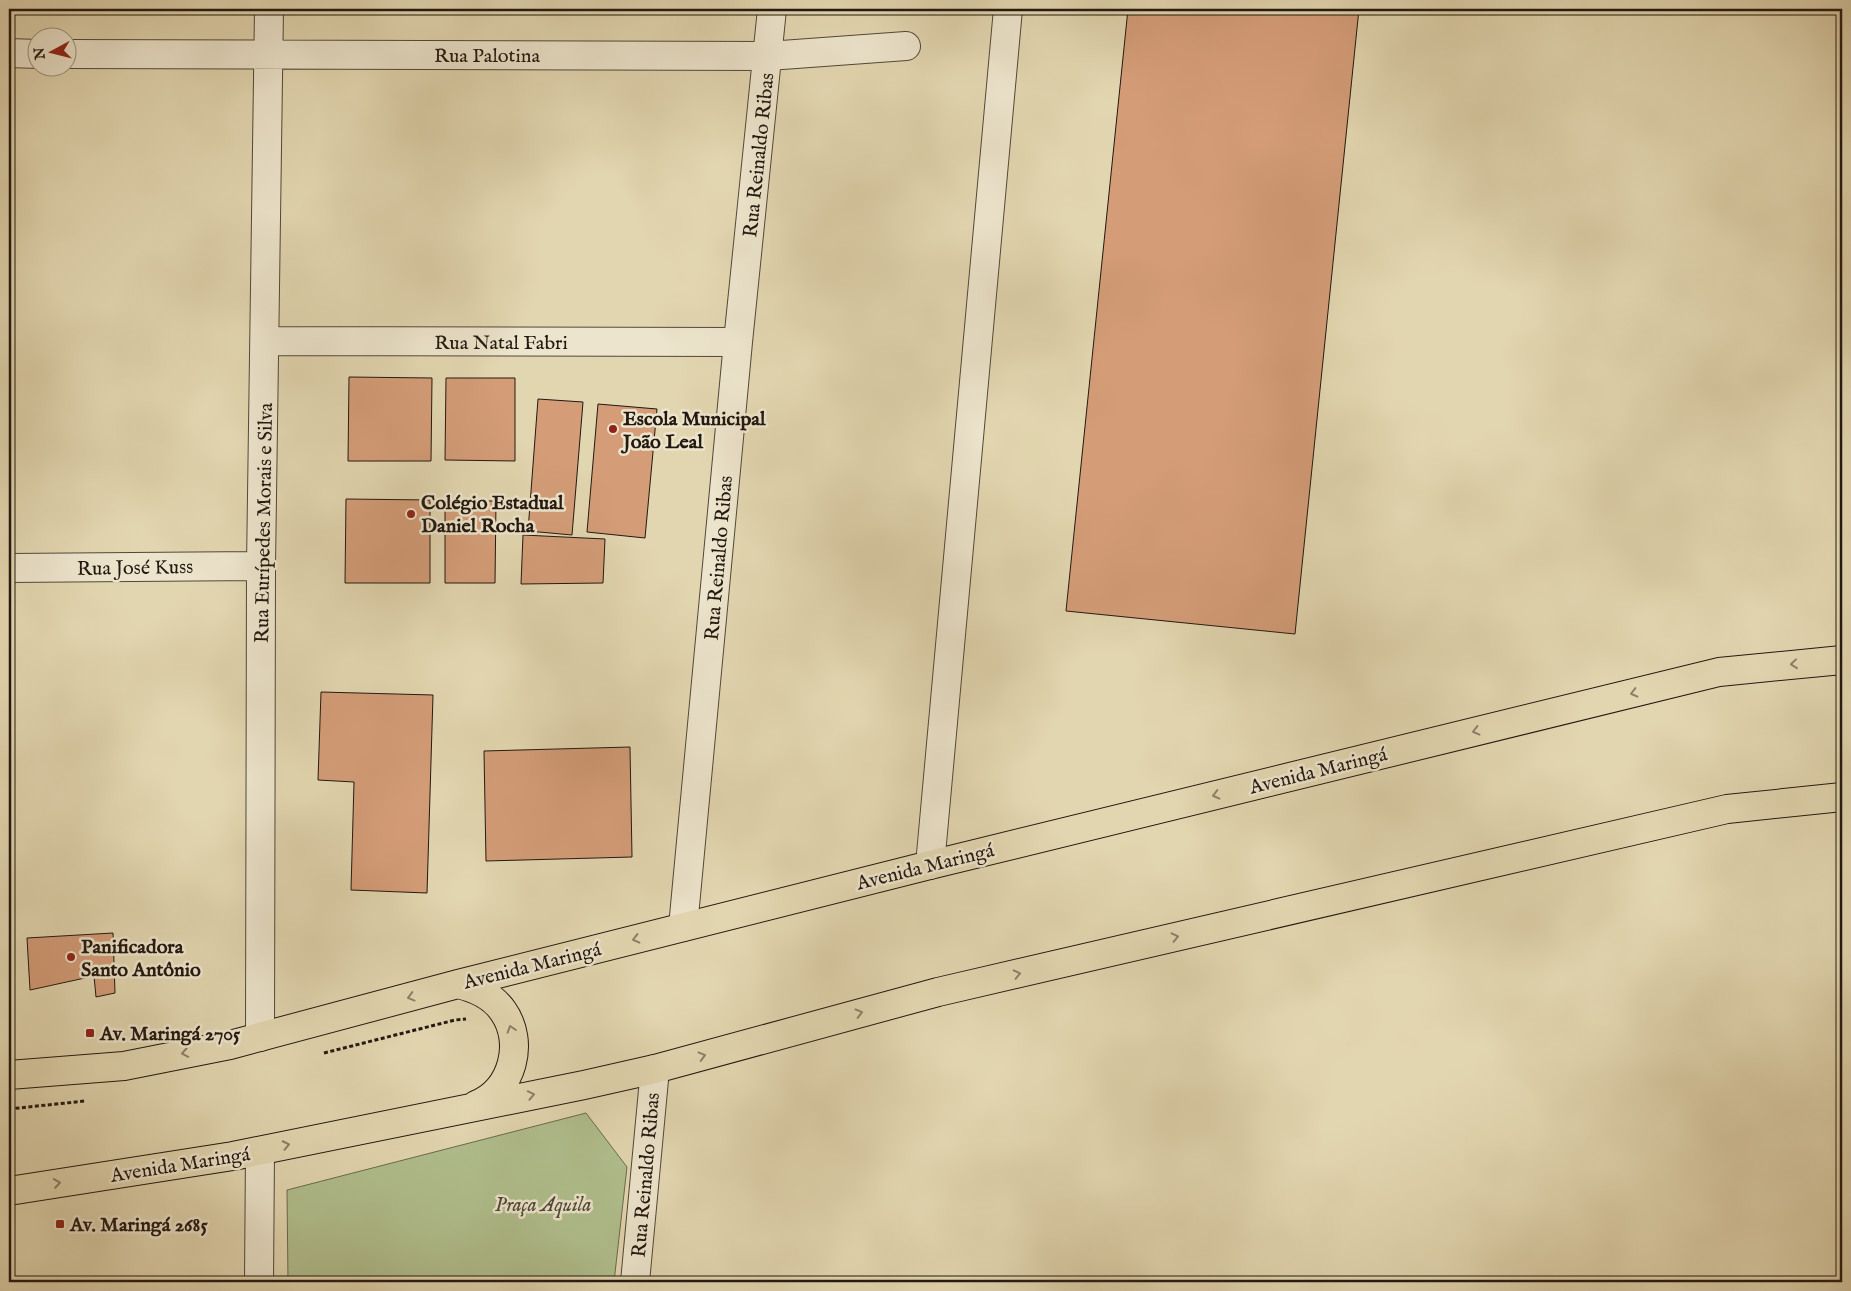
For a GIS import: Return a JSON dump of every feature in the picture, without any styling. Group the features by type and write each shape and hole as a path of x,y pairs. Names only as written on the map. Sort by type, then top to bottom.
{"main road":[{"name":"Avenida Maringá","path":"9,1075 124,1066 230,1045 458,984 930,865 1719,672 1842,660"},
{"name":"Avenida Maringá","path":"9,1191 260,1151 655,1068 938,992 1728,808 1842,796"},
{"path":"458,984 472,987 485,993 502,1010 510,1024 514,1037 512,1064 508,1076 490,1096 480,1103 467,1108"}],"street":[{"name":"Rua Eurípedes Morais e Silva","path":"260,1037 261,566 269,9"},
{"name":"Rua Reinaldo Ribas","path":"683,927 738,342 772,9"},
{"path":"930,865 1008,9"},
{"name":"Rua Palotina","path":"78,54 768,56 906,46"},
{"path":"9,54 28,54"},
{"name":"Rua Natal Fabri","path":"265,341 738,342"},
{"name":"Rua José Kuss","path":"9,568 261,566"},
{"name":"Rua Reinaldo Ribas","path":"635,1282 655,1068"},
{"path":"259,1282 260,1151"}],"green space":[{"name":"Praça Aquila","path":"586,1113 627,1167 614,1282 288,1282 287,1190"}],"building":[{"path":"1128,9 1359,9 1295,634 1066,611"},
{"path":"349,377 432,378 431,461 348,461"},
{"path":"446,378 515,378 515,461 445,460"},
{"path":"538,399 583,402 572,535 528,531"},
{"path":"598,404 657,409 645,538 587,532"},
{"path":"346,499 430,500 430,583 345,583"},
{"path":"445,501 496,501 495,583 445,583"},
{"path":"523,535 605,539 603,583 521,584"},
{"path":"321,692 433,695 427,893 351,890 354,782 318,780"},
{"path":"630,747 632,857 486,861 484,751"},
{"name":"Panificadora Santo Antônio","path":"113,933 115,993 96,997 94,976 30,990 27,938"}],"place":[{"name":"Escola Municipal João Leal","path":"613,429"},
{"name":"Colégio Estadual Daniel Rocha","path":"411,514"},
{"name":"Panificadora Santo Antônio","path":"71,957"},
{"name":"Av. Maringá 2705","path":"90,1033"},
{"name":"Av. Maringá 2685","path":"60,1224"}]}
